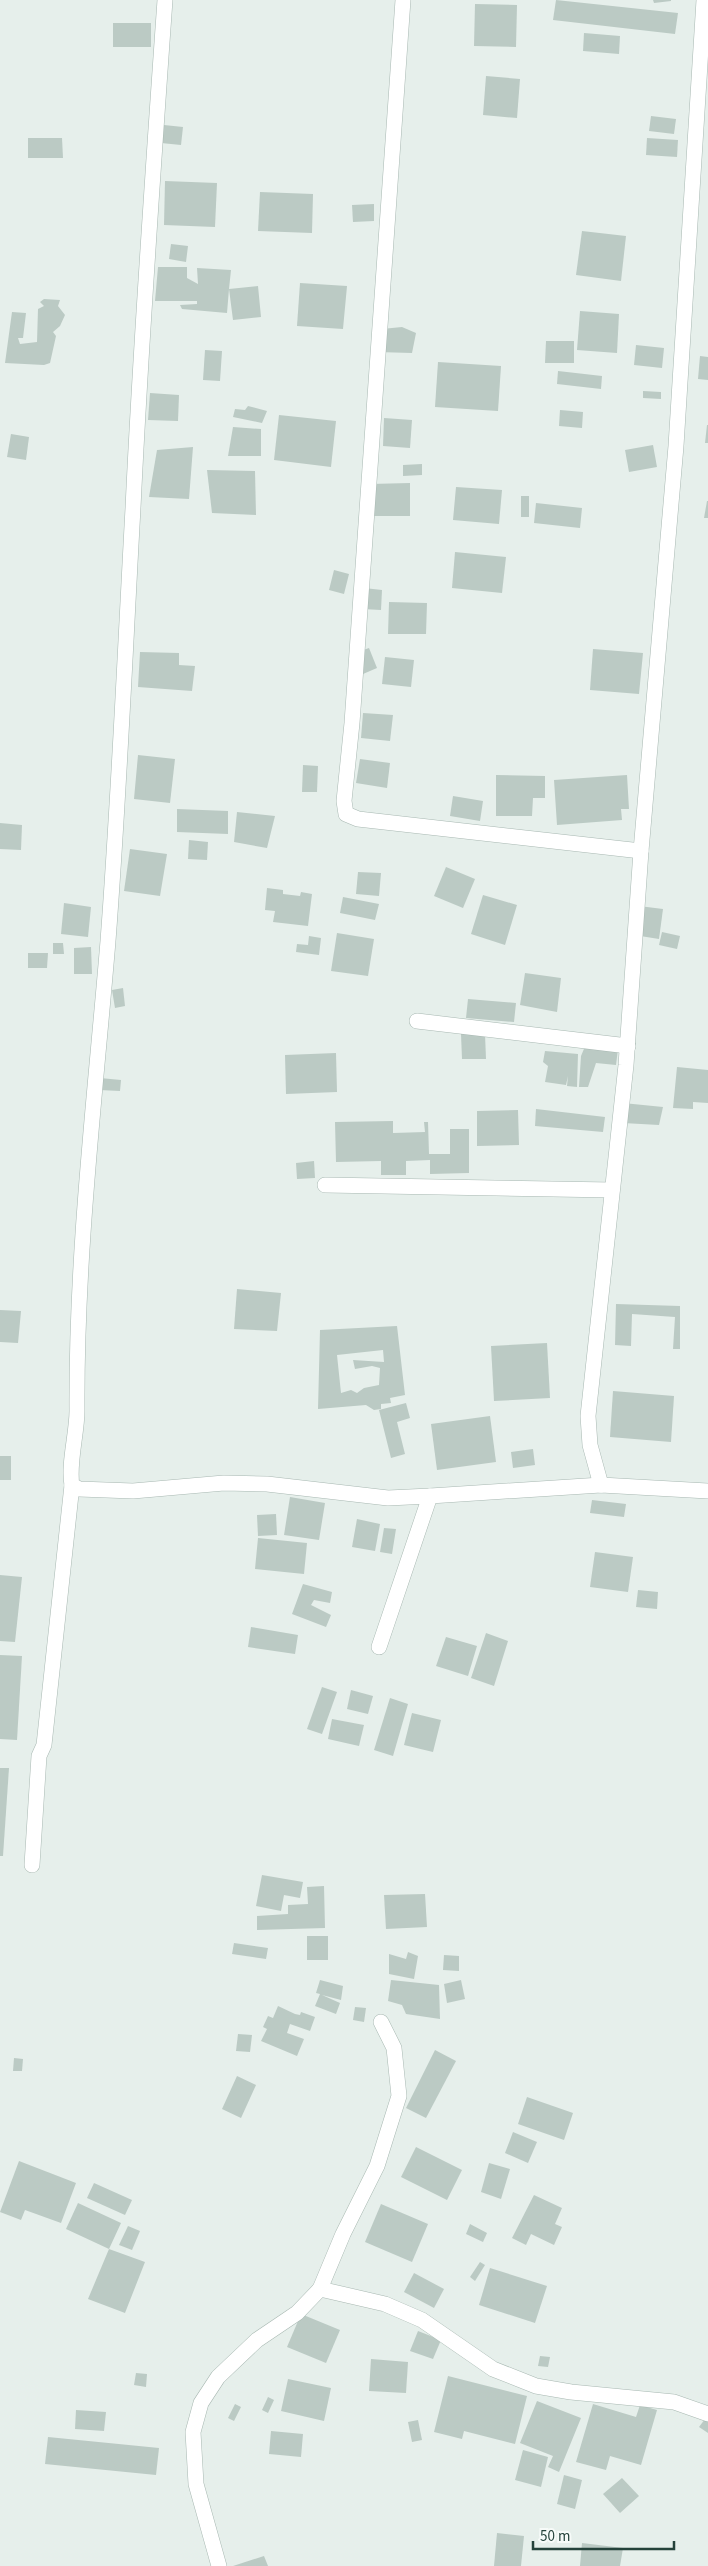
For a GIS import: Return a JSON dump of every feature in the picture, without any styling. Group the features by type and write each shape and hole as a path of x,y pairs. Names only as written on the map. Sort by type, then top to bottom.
{"street":[{"path":"32,1865 39,1756 44,1746 72,1485 70,1476 76,1440 84,1193 108,940 123,706 144,287 165,0"},
{"path":"403,0 353,705 344,801 346,814 358,819 641,851"},
{"path":"601,1485 590,1445 588,1416 628,1046 641,851 676,436 704,0"},
{"path":"417,1021 628,1046"},
{"path":"325,1185 612,1190"},
{"path":"72,1485 80,1489 133,1491 224,1483 267,1484 388,1498 601,1485 708,1492"},
{"path":"379,1647 430,1496"},
{"path":"219,2566 196,2484 193,2432 201,2402 218,2377 257,2340 297,2313 320,2289 343,2234 377,2166 399,2096 394,2048 381,2022"},
{"path":"320,2289 385,2304 422,2320 493,2368 536,2386 571,2392 674,2402 708,2414"}],"building":[{"path":"556,0 678,13 675,34 553,20"},
{"path":"653,0 671,0 671,1 654,3"},
{"path":"475,4 517,5 516,47 474,46"},
{"path":"113,23 151,23 151,47 113,47"},
{"path":"584,33 620,36 619,54 583,51"},
{"path":"486,76 520,79 517,118 483,115"},
{"path":"651,116 676,119 674,134 649,131"},
{"path":"164,125 183,127 181,145 161,143"},
{"path":"28,138 62,138 63,158 28,158"},
{"path":"647,138 678,140 677,157 646,155"},
{"path":"165,181 217,183 215,227 164,225"},
{"path":"260,192 313,194 312,233 258,231"},
{"path":"374,204 374,221 353,222 352,205"},
{"path":"582,231 626,236 621,281 576,275"},
{"path":"171,244 188,246 186,262 169,259"},
{"path":"158,267 187,267 187,278 198,284 197,268 231,270 227,313 182,309 180,305 197,304 197,301 155,301"},
{"path":"300,283 347,286 343,329 297,326"},
{"path":"258,286 261,317 233,320 229,289"},
{"path":"44,299 60,300 58,306 65,315 60,326 53,332 56,336 50,363 44,365 5,363 12,312 26,313 23,338 18,338 20,344 37,342 38,309 44,306 40,302"},
{"path":"580,311 619,314 617,353 577,350"},
{"path":"402,327 416,333 412,353 377,352 382,329"},
{"path":"546,341 574,341 574,363 545,363"},
{"path":"636,345 664,348 662,368 634,365"},
{"path":"205,350 222,351 220,381 203,380"},
{"path":"700,356 708,357 708,380 698,379"},
{"path":"438,362 501,366 498,411 435,407"},
{"path":"558,371 602,376 601,389 557,384"},
{"path":"643,391 661,392 661,399 643,398"},
{"path":"150,393 179,395 178,421 148,420"},
{"path":"248,406 267,411 262,423 233,417 235,409 245,410"},
{"path":"560,410 583,412 582,428 559,426"},
{"path":"279,415 336,421 331,467 274,460"},
{"path":"384,418 412,420 410,448 383,446"},
{"path":"707,425 708,443 705,443"},
{"path":"233,427 261,429 261,456 228,456"},
{"path":"11,434 29,437 26,460 7,457"},
{"path":"653,445 657,467 629,472 625,450"},
{"path":"193,447 189,499 149,497 157,450"},
{"path":"422,464 422,475 403,476 403,465"},
{"path":"207,470 255,471 256,515 212,513"},
{"path":"410,483 410,516 371,516 370,484"},
{"path":"456,487 502,490 499,524 453,520"},
{"path":"521,496 529,496 529,517 521,517"},
{"path":"707,501 708,518 704,518"},
{"path":"536,503 582,508 580,528 534,523"},
{"path":"455,552 506,557 502,593 452,588"},
{"path":"334,570 349,574 344,594 329,590"},
{"path":"364,588 382,590 381,610 362,609"},
{"path":"389,602 427,603 426,634 388,634"},
{"path":"369,648 377,668 363,674 355,653"},
{"path":"593,649 643,653 639,694 590,690"},
{"path":"140,652 179,653 179,665 195,666 192,691 138,687"},
{"path":"385,657 414,660 411,687 382,684"},
{"path":"363,713 393,715 390,741 361,738"},
{"path":"138,755 175,759 170,803 134,799"},
{"path":"360,759 390,763 387,788 356,783"},
{"path":"303,765 318,766 317,792 302,792"},
{"path":"496,775 545,776 545,798 533,798 532,816 496,816"},
{"path":"627,775 629,809 621,809 622,820 557,825 554,780"},
{"path":"453,796 483,801 480,821 450,816"},
{"path":"177,809 228,811 228,834 177,832"},
{"path":"237,812 275,816 267,848 234,842"},
{"path":"0,823 22,825 21,850 0,849"},
{"path":"189,840 208,842 207,860 188,859"},
{"path":"130,849 167,854 160,896 124,891"},
{"path":"446,867 475,879 463,908 434,896"},
{"path":"358,872 381,873 379,896 356,894"},
{"path":"267,888 283,890 283,894 300,896 301,892 312,894 308,926 273,922 275,911 265,910"},
{"path":"483,895 517,905 505,945 471,934"},
{"path":"343,897 379,904 375,920 340,913"},
{"path":"64,903 91,907 88,937 61,934"},
{"path":"639,906 663,909 659,939 634,935"},
{"path":"662,932 680,936 677,949 659,945"},
{"path":"337,933 374,939 368,976 331,971"},
{"path":"309,936 321,938 319,955 296,952 297,944 308,945"},
{"path":"53,943 63,943 64,954 53,954"},
{"path":"91,947 92,974 74,974 74,948"},
{"path":"28,953 48,953 47,968 28,968"},
{"path":"525,973 561,978 557,1012 520,1005"},
{"path":"123,988 125,1006 115,1008 112,990"},
{"path":"468,999 516,1003 514,1022 466,1018"},
{"path":"461,1034 485,1034 486,1059 462,1059"},
{"path":"586,1044 618,1049 616,1065 596,1063 588,1087 579,1087 581,1056"},
{"path":"545,1051 578,1054 577,1087 567,1086 568,1076 566,1085 545,1082 548,1066 543,1062"},
{"path":"336,1053 337,1092 286,1094 285,1055"},
{"path":"677,1067 708,1070 708,1103 693,1102 693,1109 673,1108"},
{"path":"100,1078 121,1080 120,1091 99,1090"},
{"path":"623,1103 663,1107 659,1125 623,1123"},
{"path":"536,1109 605,1117 603,1132 535,1126"},
{"path":"518,1110 519,1145 477,1146 477,1111"},
{"path":"393,1121 393,1133 425,1132 424,1122 428,1122 429,1154 450,1154 450,1129 469,1129 469,1173 430,1174 430,1160 406,1161 406,1175 381,1175 381,1161 336,1162 335,1122"},
{"path":"314,1161 315,1178 297,1179 296,1163"},
{"path":"237,1289 281,1293 277,1331 234,1329"},
{"path":"616,1304 680,1306 680,1349 673,1349 675,1317 632,1314 631,1346 615,1345"},
{"path":"0,1310 21,1311 18,1343 0,1342"},
{"path":"397,1326 405,1395 390,1398 391,1403 381,1404 381,1409 374,1410 366,1405 318,1409 320,1330","holes":["383,1350 384,1362 353,1360 355,1369 372,1366 380,1368 379,1385 364,1388 357,1393 351,1390 341,1393 337,1355"]},
{"path":"547,1343 550,1398 494,1401 491,1346"},
{"path":"613,1391 674,1396 671,1442 610,1437"},
{"path":"406,1403 410,1418 397,1422 405,1454 391,1458 379,1410"},
{"path":"490,1416 496,1462 437,1470 431,1424"},
{"path":"533,1449 535,1465 513,1468 511,1452"},
{"path":"0,1456 11,1456 11,1480 0,1480"},
{"path":"290,1497 325,1503 319,1540 284,1535"},
{"path":"592,1500 626,1504 624,1517 590,1513"},
{"path":"276,1514 277,1535 258,1536 257,1515"},
{"path":"357,1519 380,1524 375,1551 352,1547"},
{"path":"384,1528 396,1529 392,1554 380,1552"},
{"path":"258,1538 307,1543 304,1574 255,1569"},
{"path":"595,1552 633,1557 628,1592 590,1587"},
{"path":"0,1575 22,1577 15,1642 0,1641"},
{"path":"303,1584 332,1592 330,1603 314,1600 311,1605 331,1615 326,1627 292,1614"},
{"path":"638,1590 658,1592 657,1609 636,1607"},
{"path":"251,1627 298,1635 295,1654 248,1647"},
{"path":"486,1633 508,1641 494,1686 471,1678"},
{"path":"446,1637 477,1646 468,1676 436,1666"},
{"path":"0,1655 22,1656 17,1740 0,1739"},
{"path":"322,1687 337,1692 322,1734 307,1729"},
{"path":"351,1690 373,1696 368,1714 347,1709"},
{"path":"390,1698 408,1704 393,1756 374,1750"},
{"path":"412,1713 441,1720 433,1752 404,1745"},
{"path":"332,1719 364,1725 359,1746 328,1739"},
{"path":"0,1768 9,1768 3,1856 0,1856"},
{"path":"262,1875 303,1882 300,1898 284,1895 281,1911 256,1906"},
{"path":"324,1886 325,1928 257,1930 257,1916 288,1914 288,1905 308,1904 307,1887"},
{"path":"425,1894 427,1927 386,1929 384,1895"},
{"path":"307,1936 328,1936 328,1960 307,1960"},
{"path":"234,1943 268,1948 266,1959 232,1954"},
{"path":"408,1952 418,1956 414,1979 389,1974 389,1954 406,1959"},
{"path":"444,1955 459,1956 459,1971 443,1970"},
{"path":"320,1980 343,1986 341,2000 322,1995 340,2003 336,2014 315,2006 320,1994 316,1993"},
{"path":"391,1980 439,1985 440,2019 406,2014 402,2005 388,2001"},
{"path":"461,1980 465,1999 447,2003 444,1984"},
{"path":"278,2006 295,2014 300,2015 301,2012 315,2017 310,2031 290,2024 287,2033 304,2039 297,2056 261,2041 267,2029 263,2027 268,2016 273,2018"},
{"path":"355,2007 366,2008 364,2022 353,2020"},
{"path":"238,2034 252,2035 250,2052 236,2051"},
{"path":"435,2050 456,2061 426,2118 406,2108"},
{"path":"14,2058 23,2059 22,2071 13,2071"},
{"path":"237,2076 256,2085 241,2118 222,2109"},
{"path":"527,2097 573,2113 564,2140 518,2124"},
{"path":"513,2132 537,2142 528,2163 505,2153"},
{"path":"416,2147 462,2170 447,2200 401,2177"},
{"path":"19,2161 76,2183 61,2223 25,2210 21,2220 0,2212"},
{"path":"489,2163 510,2169 501,2199 481,2192"},
{"path":"94,2183 132,2200 125,2215 87,2198"},
{"path":"534,2195 562,2208 555,2224 562,2227 554,2245 531,2234 526,2245 512,2238"},
{"path":"78,2203 121,2223 109,2249 66,2229"},
{"path":"381,2204 428,2224 412,2262 365,2242"},
{"path":"470,2224 487,2233 483,2242 466,2234"},
{"path":"128,2226 140,2231 132,2250 119,2245"},
{"path":"109,2249 145,2262 125,2313 88,2299"},
{"path":"480,2262 485,2265 475,2281 470,2277"},
{"path":"490,2268 547,2286 535,2323 479,2305"},
{"path":"414,2273 444,2289 434,2308 404,2292"},
{"path":"301,2314 340,2330 326,2363 287,2347"},
{"path":"418,2331 441,2340 433,2359 410,2351"},
{"path":"540,2356 550,2357 548,2367 538,2366"},
{"path":"371,2359 408,2362 406,2393 369,2391"},
{"path":"136,2373 147,2374 146,2387 134,2385"},
{"path":"448,2376 527,2396 515,2444 464,2431 462,2439 434,2432"},
{"path":"288,2379 331,2388 324,2421 281,2411"},
{"path":"268,2397 274,2400 268,2413 262,2410"},
{"path":"537,2401 581,2418 559,2472 548,2467 553,2456 520,2443"},
{"path":"235,2404 241,2407 234,2421 228,2418"},
{"path":"593,2404 636,2417 640,2405 657,2410 641,2465 610,2456 606,2470 576,2462"},
{"path":"76,2410 106,2412 104,2431 75,2429"},
{"path":"705,2419 708,2421 708,2433 699,2427"},
{"path":"418,2420 422,2440 412,2442 408,2422"},
{"path":"271,2431 303,2434 301,2457 269,2454"},
{"path":"48,2437 159,2448 156,2475 45,2464"},
{"path":"523,2450 548,2457 541,2487 515,2480"},
{"path":"564,2475 582,2480 575,2509 557,2504"},
{"path":"622,2478 639,2496 620,2513 603,2494"},
{"path":"497,2533 524,2536 521,2566 494,2566"},
{"path":"582,2543 623,2548 620,2566 580,2566"},
{"path":"264,2556 268,2566 233,2566"}]}
